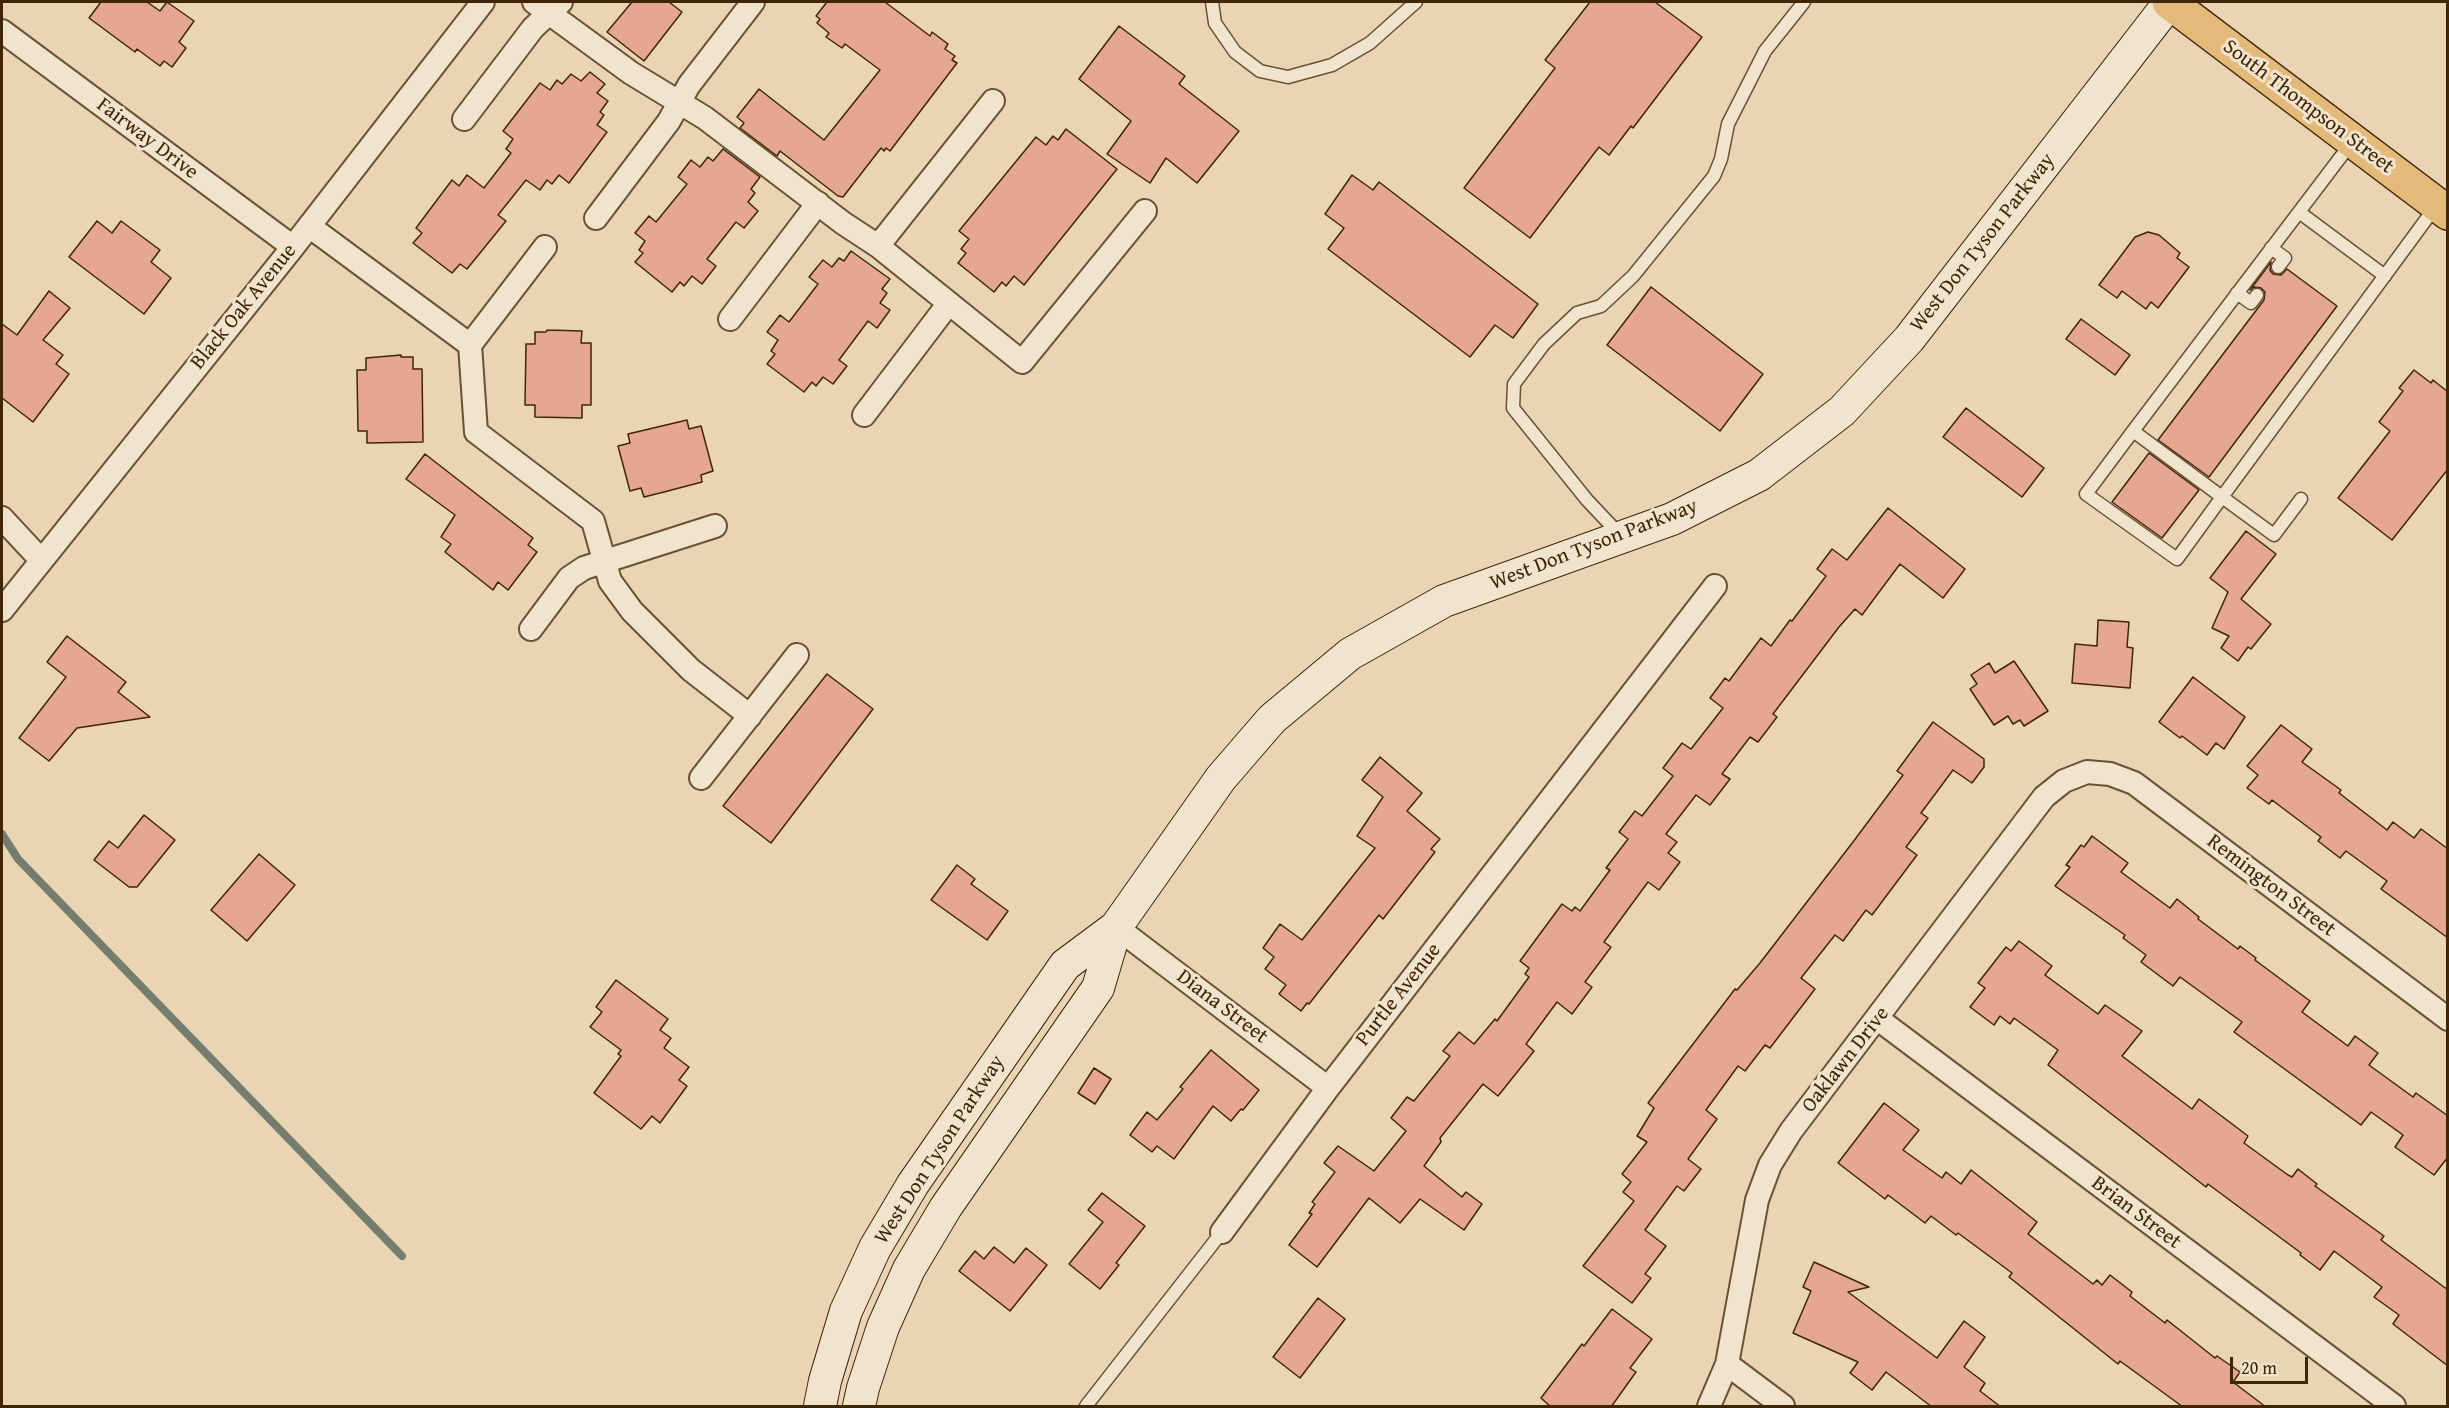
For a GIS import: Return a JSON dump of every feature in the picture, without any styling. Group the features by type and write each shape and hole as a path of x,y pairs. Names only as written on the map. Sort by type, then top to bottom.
{"highway":[{"name":"South Thompson Street","path":"2169,2 2442,209"}],"main road":[{"name":"West Don Tyson Parkway","path":"820,1407 825,1381 846,1311 875,1248 913,1184 1065,965 1116,927 1221,778 1272,719 1350,654 1444,601 1672,519 1759,475 1842,411 1909,339 2169,2"},
{"name":"West Don Tyson Parkway","path":"859,1407 883,1327 909,1269 946,1208 1098,988 1116,927"}],"street":[{"name":"Black Oak Avenue","path":"2,610 293,247 483,2"},
{"path":"596,218 669,121 678,102 753,2"},
{"path":"464,119 548,6 632,73 705,118 878,246 1022,362 1145,212"},
{"name":"Fairway Drive","path":"2,31 293,247"},
{"path":"878,246 993,100"},
{"path":"730,319 818,203"},
{"path":"309,225 470,345"},
{"path":"545,247 470,345 476,432 593,521 610,581 632,611 691,670 750,716"},
{"path":"864,415 949,303"},
{"path":"2,518 41,560"},
{"path":"531,629 569,578 584,568 715,526"},
{"name":"Purtle Avenue","path":"1222,1232 1328,1088 1715,586"},
{"path":"701,778 797,655"},
{"name":"Oaklawn Drive","path":"1709,1407 1727,1364 1758,1200 1770,1165 1791,1131 2044,797 2064,781 2087,772"},
{"name":"Remington Street","path":"2087,772 2110,774 2134,783 2448,1019"},
{"name":"Diana Street","path":"1116,927 1328,1088"},
{"name":"Brian Street","path":"1878,1018 2394,1407"},
{"path":"1727,1364 1783,1407"}],"lane":[{"path":"1212,2 1215,23 1235,52 1260,70 1288,78 1332,65 1370,43 1416,2"},
{"path":"1622,537 1587,500 1513,408 1514,384 1544,344 1577,313 1601,306 1633,276 1714,176 1721,159 1728,124 1765,51 1804,2"},
{"path":"2353,140 2086,494 2177,559 2385,276 2442,209"},
{"path":"2299,212 2385,276"},
{"path":"2271,248 2284,258 2278,267"},
{"path":"2237,293 2251,303 2257,295"},
{"path":"2133,431 2274,535 2301,499"},
{"name":"Purtle Avenue","path":"1086,1407 1222,1232"}],"building":[{"path":"101,2 147,2 160,11 167,2 194,21 179,42 186,48 172,67 164,61 160,66 137,49 135,52 89,18"},
{"path":"632,2 669,2 682,12 644,61 607,32"},
{"path":"827,2 885,2 930,36 932,32 948,44 945,49 955,56 952,60 957,63 890,151 886,148 884,151 881,148 843,197 838,196 780,151 777,156 740,128 744,123 737,117 759,89 824,140 880,70 845,44 842,48 826,37 829,33 817,23 820,19 816,16"},
{"path":"1590,2 1655,2 1702,37 1633,128 1631,126 1609,155 1599,147 1530,238 1464,188 1555,68 1545,60"},
{"path":"1119,26 1185,76 1179,84 1239,131 1197,183 1166,158 1150,183 1107,154 1131,121 1079,79"},
{"path":"590,72 605,84 597,93 608,101 600,112 604,115 597,125 607,132 569,183 559,175 552,184 547,180 540,190 526,180 498,215 506,221 467,269 460,264 452,273 413,243 422,233 416,228 452,180 459,186 467,175 484,188 511,153 506,149 513,139 503,131 540,83 550,90 557,80 562,84 571,74 581,81"},
{"path":"1066,129 1117,169 1024,285 1014,276 1006,286 1002,282 994,292 958,263 966,253 961,249 969,239 959,231 1036,137 1046,145 1053,136 1058,140"},
{"path":"723,149 760,177 751,189 755,193 748,202 758,211 744,228 736,222 707,259 716,266 702,284 692,276 684,286 680,282 672,292 635,262 643,253 639,250 645,241 635,233 649,216 656,222 687,184 678,177 691,160 700,167 708,157 713,161"},
{"path":"1352,175 1373,190 1379,182 1538,304 1513,338 1495,325 1470,357 1328,249 1344,228 1325,214"},
{"path":"97,221 112,233 121,221 160,250 151,262 171,278 144,314 69,257"},
{"path":"2148,232 2159,235 2180,253 2177,258 2189,267 2158,308 2151,302 2146,309 2122,291 2117,298 2099,285 2135,237"},
{"path":"851,251 890,279 882,289 887,293 880,303 890,310 877,328 868,321 839,360 847,366 833,384 823,377 816,386 812,382 804,392 767,364 775,354 771,351 778,340 767,332 780,315 789,322 818,284 809,277 823,260 832,267 839,258 844,261"},
{"path":"2271,262 2270,270 2273,274 2281,275 2287,269 2337,306 2209,477 2158,440 2264,300 2265,292 2261,288 2254,287 2250,290"},
{"path":"1651,287 1763,374 1720,431 1607,345"},
{"path":"49,291 70,308 43,340 63,355 56,364 69,374 33,422 2,398 2,324 17,335"},
{"path":"2081,319 2130,355 2115,375 2066,339"},
{"path":"547,330 582,331 581,343 591,343 591,405 582,405 582,418 535,417 535,405 525,405 526,344 535,344 535,332 546,332"},
{"path":"401,355 401,357 413,357 413,369 422,369 423,442 367,443 367,431 358,431 357,370 366,370 366,358"},
{"path":"2414,370 2431,383 2433,380 2448,392 2448,469 2392,540 2338,498 2390,431 2379,422 2403,391 2399,388"},
{"path":"1966,408 2044,468 2022,497 1943,437"},
{"path":"687,420 689,429 701,426 713,471 701,475 702,482 644,497 641,488 630,491 618,446 630,443 628,434"},
{"path":"2149,453 2199,490 2162,538 2112,502"},
{"path":"425,454 533,538 528,545 537,552 508,590 498,582 493,590 445,552 451,544 441,537 455,515 406,479"},
{"path":"1888,508 1965,569 1943,598 1900,564 1862,615 1855,609 1839,627 1773,714 1777,717 1758,742 1750,737 1722,774 1730,779 1710,805 1696,795 1666,834 1677,842 1668,853 1680,862 1659,890 1648,882 1604,942 1611,947 1585,982 1592,987 1572,1014 1557,1002 1526,1044 1534,1051 1498,1096 1483,1084 1440,1138 1441,1142 1424,1166 1462,1197 1466,1192 1482,1204 1464,1230 1420,1199 1400,1223 1369,1198 1317,1267 1289,1245 1312,1214 1309,1213 1315,1204 1312,1202 1335,1172 1324,1163 1338,1146 1374,1171 1406,1131 1391,1118 1407,1097 1414,1101 1450,1056 1443,1051 1459,1032 1474,1044 1495,1019 1497,1021 1529,977 1525,974 1529,968 1520,961 1562,904 1572,911 1575,907 1580,911 1610,870 1606,868 1628,839 1619,832 1635,811 1642,816 1673,776 1663,768 1682,743 1691,749 1723,708 1710,698 1725,678 1729,681 1761,638 1771,646 1790,620 1792,621 1826,576 1817,569 1832,549 1847,560"},
{"path":"2246,531 2276,554 2241,599 2271,624 2251,649 2248,647 2238,661 2221,648 2229,636 2212,628 2228,592 2210,578"},
{"path":"2098,620 2129,622 2127,647 2133,648 2130,688 2072,683 2075,644 2097,646"},
{"path":"67,636 126,682 118,692 150,717 77,728 49,761 19,738 66,677 47,662"},
{"path":"2014,661 2048,711 2024,726 2020,720 2013,724 2008,716 1994,725 1970,689 1977,684 1971,675 1989,663 1995,673"},
{"path":"827,674 873,709 771,843 723,806"},
{"path":"2193,677 2245,717 2224,749 2216,743 2207,755 2159,722"},
{"path":"1933,722 1984,759 1984,767 1972,783 1953,770 1921,813 1928,818 1906,847 1917,855 1872,915 1866,910 1843,941 1835,935 1801,978 1815,989 1770,1048 1765,1045 1745,1071 1738,1066 1706,1110 1717,1119 1688,1159 1701,1169 1684,1191 1677,1186 1645,1230 1666,1246 1645,1274 1651,1278 1632,1303 1583,1266 1634,1201 1623,1192 1631,1182 1622,1174 1647,1142 1637,1136 1654,1108 1648,1103 1735,989 1737,990 1760,963 1853,842 1903,775 1897,771"},
{"path":"2281,725 2312,749 2302,762 2341,790 2339,793 2387,830 2393,822 2414,838 2421,829 2448,849 2448,938 2381,889 2387,881 2346,851 2340,858 2318,841 2321,837 2272,800 2269,804 2247,788 2258,775 2247,766"},
{"path":"1380,757 1422,793 1407,811 1440,839 1431,849 1435,852 1383,919 1379,915 1301,1011 1279,994 1286,985 1265,969 1274,957 1263,948 1280,924 1302,940 1375,848 1357,836 1383,797 1362,780"},
{"path":"144,815 175,840 137,887 129,887 94,860 109,841 118,848"},
{"path":"2092,836 2128,863 2121,872 2170,908 2177,899 2199,917 2198,919 2238,949 2240,946 2310,1001 2302,1012 2348,1046 2355,1036 2378,1053 2369,1065 2413,1097 2416,1093 2448,1116 2448,1157 2434,1175 2395,1147 2403,1135 2371,1112 2361,1125 2234,1032 2242,1022 2180,977 2173,986 2141,962 2146,955 2123,938 2125,935 2055,886 2070,867 2066,865 2081,845 2084,847"},
{"path":"259,854 295,885 247,941 211,910"},
{"path":"957,865 975,879 971,884 1008,911 987,940 931,900"},
{"path":"2019,941 2052,966 2045,975 2098,1014 2105,1005 2142,1031 2122,1056 2192,1109 2199,1099 2248,1136 2244,1143 2288,1175 2292,1177 2298,1169 2317,1184 2315,1186 2384,1236 2381,1240 2448,1290 2448,1366 2393,1324 2399,1315 2374,1297 2382,1287 2334,1251 2320,1270 2300,1255 2301,1253 2208,1184 2206,1187 2048,1065 2058,1050 2014,1018 2010,1024 2000,1016 1994,1025 1970,1007 1985,988 1978,983 2006,947 2011,951"},
{"path":"616,980 668,1019 660,1030 671,1038 664,1048 689,1067 679,1080 687,1086 660,1123 652,1116 641,1129 594,1093 621,1056 618,1054 621,1050 590,1027 602,1012 596,1007"},
{"path":"1211,1050 1259,1090 1231,1121 1213,1106 1174,1159 1157,1146 1152,1152 1130,1135 1147,1112 1157,1120 1183,1089 1180,1087"},
{"path":"1094,1068 1111,1079 1095,1104 1078,1093"},
{"path":"1884,1103 1919,1130 1903,1150 1942,1178 1946,1172 1961,1184 1971,1170 2037,1222 2028,1234 2093,1284 2097,1280 2102,1285 2110,1275 2132,1292 2130,1296 2165,1323 2167,1320 2215,1358 2217,1356 2240,1372 2233,1382 2266,1407 2183,1407 2120,1361 2118,1364 2009,1277 2012,1273 1958,1233 1956,1235 1931,1216 1925,1223 1888,1195 1885,1199 1838,1163"},
{"path":"1102,1193 1145,1226 1116,1263 1119,1265 1100,1289 1069,1264 1103,1222 1088,1210"},
{"path":"994,1247 1014,1263 1026,1248 1047,1265 1010,1311 959,1271 975,1251 984,1259"},
{"path":"1814,1262 1869,1287 1848,1292 1937,1358 1964,1321 1985,1337 1964,1367 1985,1383 1980,1391 2001,1407 1932,1407 1886,1372 1872,1390 1850,1373 1858,1362 1793,1333 1811,1291 1803,1287"},
{"path":"1318,1298 1345,1319 1300,1378 1273,1357"},
{"path":"1612,1309 1652,1339 1630,1368 1636,1372 1611,1407 1551,1407 1541,1398"}],"waterway":[{"path":"2,834 18,859 402,1256"}]}
